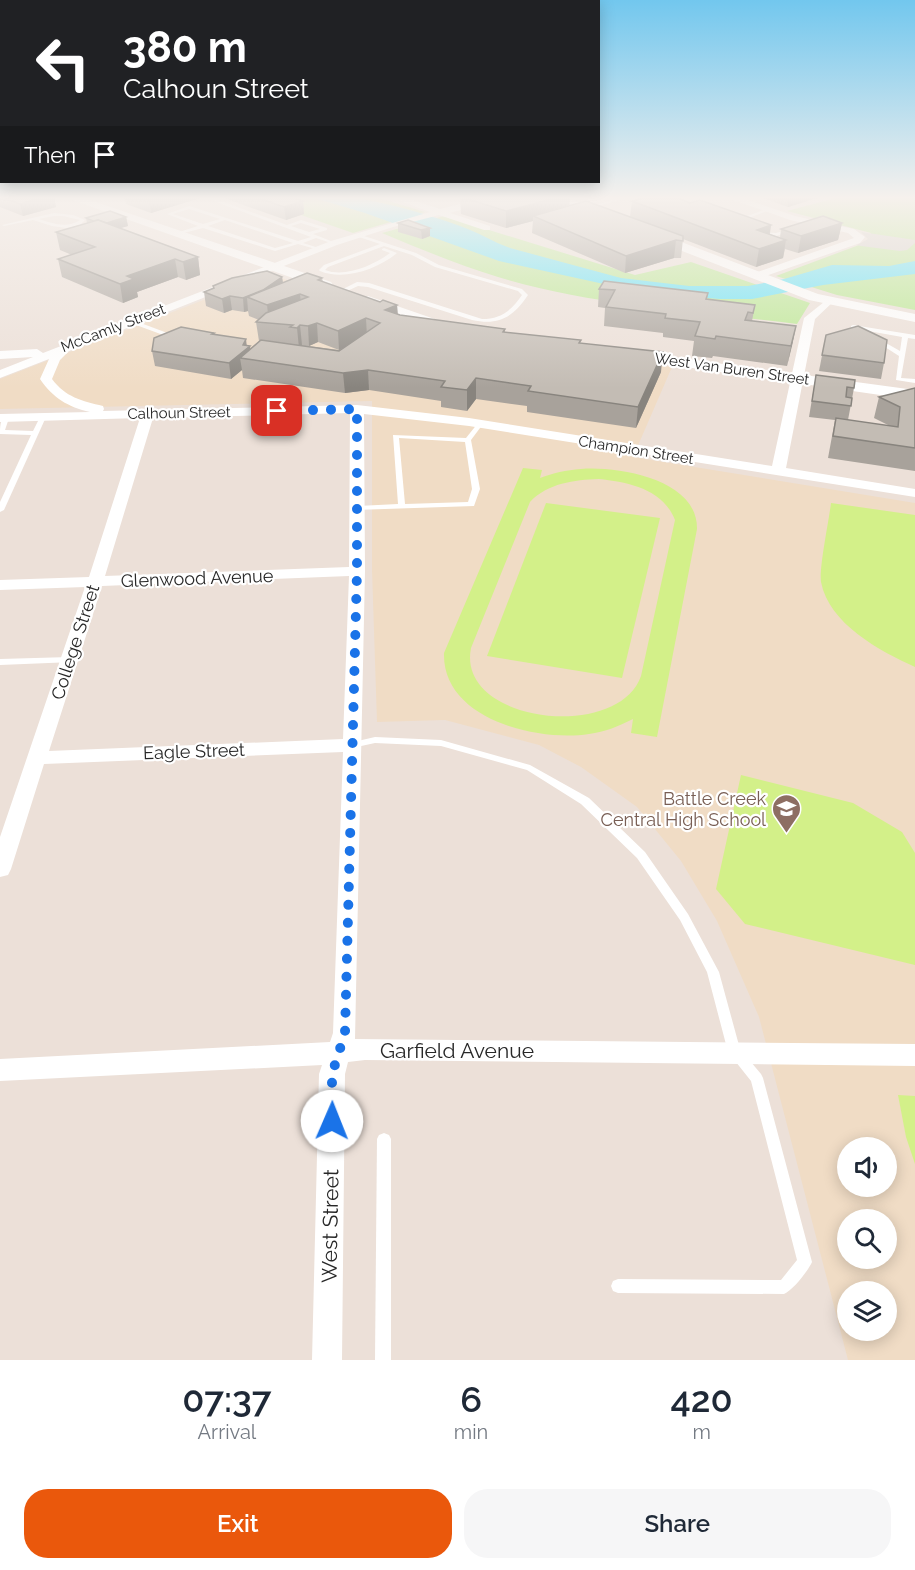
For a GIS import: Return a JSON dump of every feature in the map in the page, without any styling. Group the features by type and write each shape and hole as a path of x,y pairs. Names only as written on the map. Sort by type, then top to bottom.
{"street":[{"path":"253,260 454,330 487,336"},
{"name":"McCamly Street","path":"0,374 288,260"},
{"path":"716,260 814,297 915,318"},
{"path":"761,278 806,260"},
{"path":"778,472 810,318 829,301"},
{"path":"0,355 32,354 68,346"},
{"path":"68,346 55,359 46,379 53,392 88,408 148,414"},
{"path":"0,362 22,359 32,354"},
{"name":"West Van Buren Street","path":"622,354 915,395"},
{"name":"Calhoun Street","path":"3,418 357,409"},
{"name":"Champion Street","path":"357,409 480,424 915,493"},
{"name":"West Street","path":"327,1360 332,1074 345,1033 357,571 357,409"},
{"name":"College Street","path":"0,869 70,660 148,414"},
{"name":"Glenwood Avenue","path":"0,585 357,571"},
{"name":"Eagle Street","path":"36,758 352,745"},
{"name":"Garfield Avenue","path":"0,1070 339,1053 365,1049 915,1055"}],"lane":[{"path":"330,275 322,268 341,260"},
{"path":"313,281 330,275 347,273 376,260"},
{"path":"343,291 357,284 369,285 468,317 490,321 505,318 525,296 520,290 424,260"},
{"path":"130,321 189,341"},
{"path":"902,355 853,327 915,337"},
{"path":"905,336 898,379 915,381"},
{"path":"0,510 43,417"},
{"path":"3,418 1,432 35,433"},
{"path":"358,508 471,504 476,489 468,440 480,424"},
{"path":"402,506 395,436 468,440"},
{"path":"0,662 70,660"},
{"path":"352,745 375,740 441,743 530,768 585,801 640,855 684,917 713,972 734,1052 757,1078 804,1262 784,1287 618,1286"},
{"path":"382,1360 384,1139"}],"shaded area":[{"name":"Battle Creek Central High School","path":"270,274 451,337 672,367 633,457 915,503 915,1360 848,1360 843,1341 897,1341 897,1281 837,1281 837,1318 759,1017 717,921 681,861 637,807 581,767 539,745 445,720 377,722 372,570 372,401 0,409 0,379"}],"green space":[{"path":"450,260 588,260 635,275 691,262 810,303 797,324 571,295 498,277"},
{"path":"818,260 915,260 915,310 837,295 776,276"},
{"path":"523,468 542,470 540,478 581,469 634,473 670,487 684,498 694,512 697,529 657,737 631,733 633,719 601,732 568,736 520,729 496,721 475,710 458,695 448,676 444,653","holes":["590,479 633,485 653,494 669,509 675,520 641,676 626,697 603,710 573,716 542,715 512,707 488,693 473,673 471,648 530,502 545,491 562,484"]},
{"path":"546,503 660,518 622,678 487,656"},
{"path":"831,503 915,515 915,667 887,653 858,634 834,611 826,597 821,575"},
{"path":"741,775 853,803 902,832 915,853 915,965 745,924 716,889"},
{"path":"898,1095 915,1096 915,1164 906,1137"}],"water":[{"path":"556,260 621,278 689,286 748,286 784,279 832,265 889,266 915,261 915,274 823,285 752,299 720,299 645,293 499,261"}],"building":[{"path":"62,260 171,260 127,276 134,279 120,284"},
{"path":"267,271 282,277 263,290 243,298 230,296 222,299 204,292 232,278"},
{"path":"307,273 322,278 318,280 380,302 383,300 397,305 385,310 400,315 505,329 503,332 581,340 579,343 663,352 638,407 528,391 531,386 476,378 467,390 441,387 445,381 368,370 343,373 240,358 261,340 339,351 380,323 366,318 338,331 317,323 308,326 300,325 297,328 290,327 293,325 256,322 266,313 308,297 300,294 267,305 247,297"},
{"path":"604,281 708,293 706,299 755,305 753,313 748,312 745,320 796,326 791,346 716,336 715,339 695,336 700,322 665,318 666,314 606,307 615,290 599,289"},
{"path":"858,326 887,340 884,363 822,355 826,335"},
{"path":"181,327 246,339 243,345 250,346 229,363 152,351 154,338"},
{"path":"816,375 855,380 854,388 847,387 846,397 852,398 851,406 812,401"},
{"path":"915,388 915,448 833,436 836,418 898,427 900,407 879,397"}],"place":[{"name":"Battle Creek Central High School","path":"787,834"}],"route":[{"path":"277,411 357,409 357,571 345,1033 332,1074 332,1121"}]}
